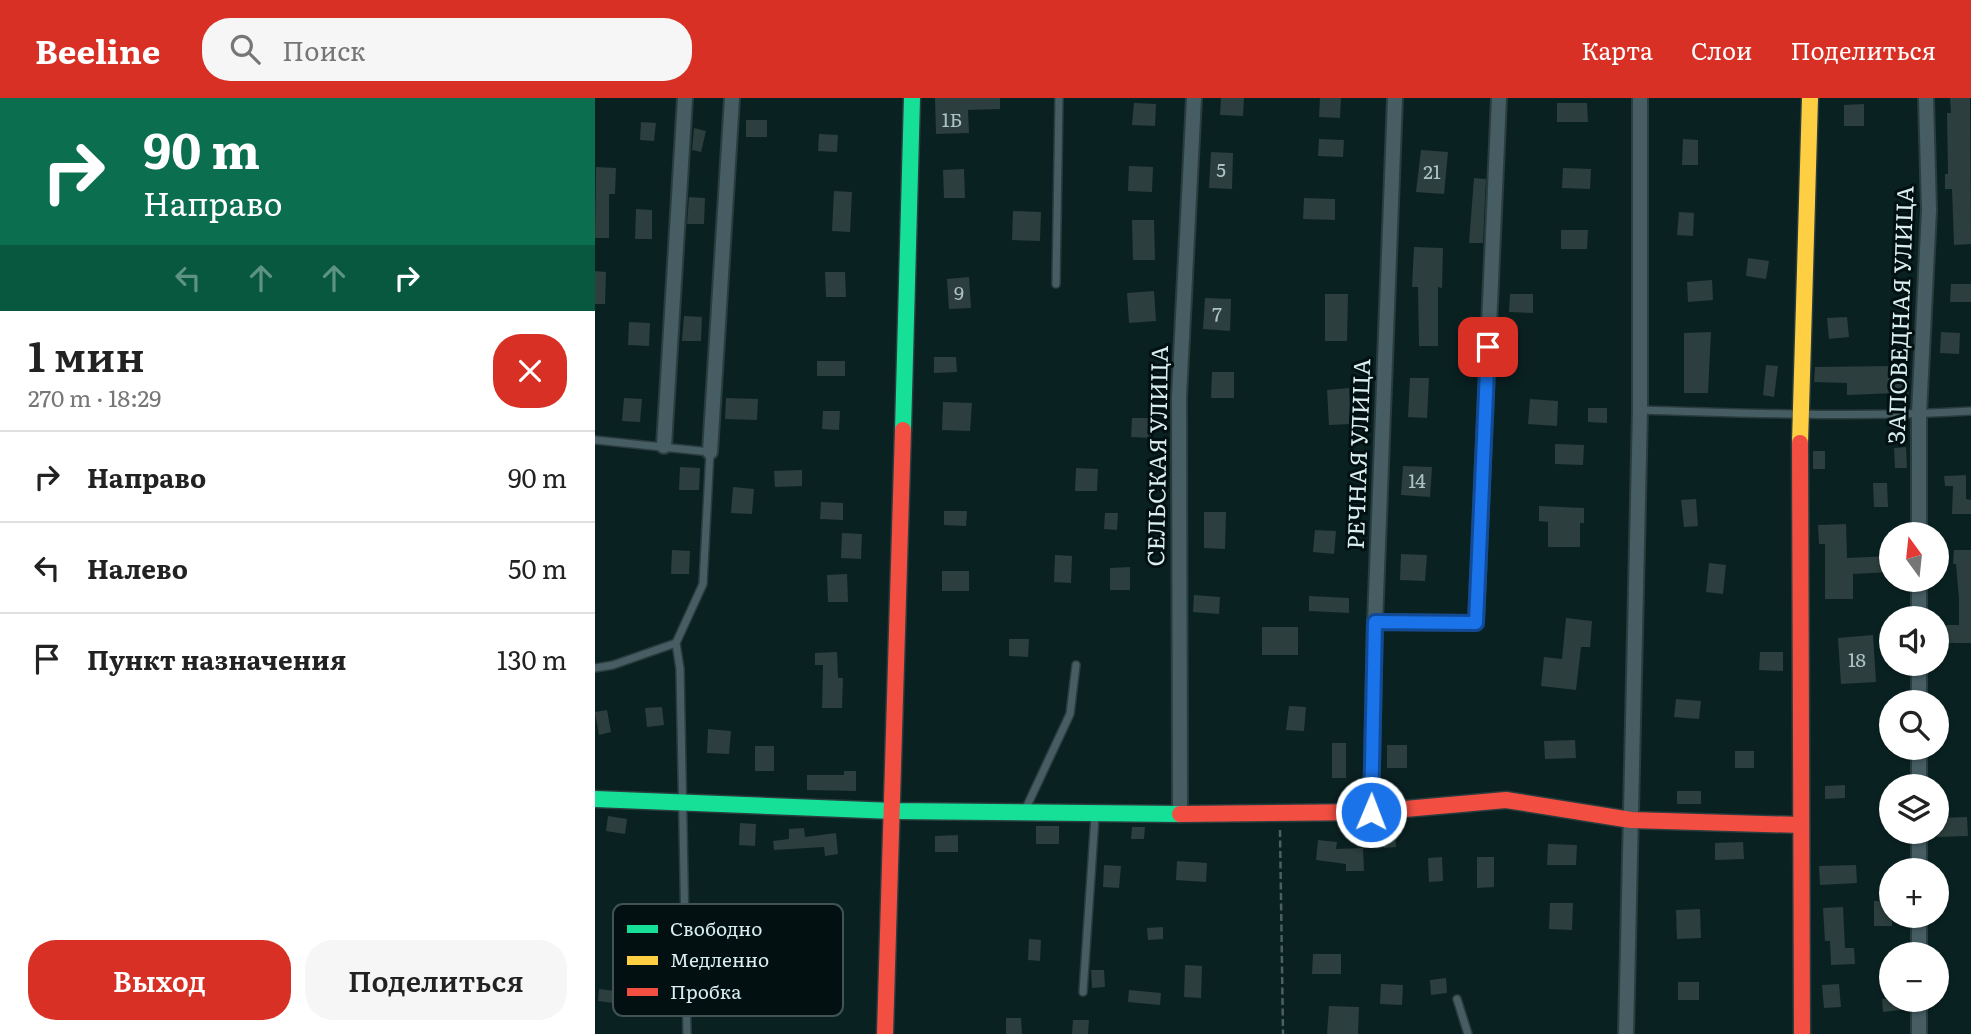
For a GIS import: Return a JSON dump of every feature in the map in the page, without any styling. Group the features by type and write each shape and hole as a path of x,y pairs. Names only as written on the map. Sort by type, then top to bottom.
{"street":[{"path":"664,446 685,98"},
{"path":"710,452 732,98"},
{"path":"885,1034 912,98"},
{"name":"СЕЛЬСКАЯ УЛИЦА","path":"1180,814 1179,396 1193,98"},
{"name":"РЕЧНАЯ УЛИЦА","path":"1371,812 1375,622 1395,98"},
{"path":"1375,622 1476,623 1499,98"},
{"path":"1626,1034 1640,410 1640,98"},
{"path":"1802,1034 1800,415 1810,98"},
{"name":"ЗАПОВЕДНАЯ УЛИЦА","path":"1919,522 1919,414 1929,210 1926,98"},
{"path":"595,799 893,811 1180,814 1371,812 1506,800 1632,820 1801,825"},
{"path":"1919,1012 1919,1034"}],"lane":[{"path":"1056,284 1059,98"},
{"path":"1640,410 1800,415 1971,411"},
{"path":"595,440 710,452 703,584 676,643 680,669 684,904"},
{"path":"595,668 613,665 676,643"},
{"path":"1023,812 1070,714 1076,665"},
{"path":"1083,992 1095,813"},
{"path":"1457,999 1468,1034"},
{"path":"687,1016 687,1034"}],"path":[{"path":"1280,813 1283,1034"}],"building":[{"path":"935,98 1000,98 1000,109 968,110 969,133 936,134"},
{"path":"1221,98 1244,98 1243,116 1220,115"},
{"path":"1320,98 1341,98 1340,118 1319,117"},
{"path":"1950,98 1970,98 1971,244 1954,245 1952,189 1945,189 1945,174 1948,174 1947,113 1951,113"},
{"path":"1134,103 1156,104 1155,126 1132,125"},
{"path":"1557,103 1587,103 1588,122 1557,122"},
{"path":"1864,104 1864,126 1844,126 1844,105"},
{"path":"746,120 767,120 767,137 746,137"},
{"path":"641,122 656,123 654,141 640,140"},
{"path":"694,128 706,131 701,152 692,150"},
{"path":"819,134 838,135 837,152 818,151"},
{"path":"1319,139 1344,140 1343,157 1318,156"},
{"path":"1683,139 1698,140 1698,165 1682,165"},
{"path":"1421,150 1448,152 1444,194 1416,192"},
{"path":"1211,152 1233,153 1232,189 1209,188"},
{"path":"1129,166 1153,167 1152,192 1128,191"},
{"path":"596,167 616,168 615,194 609,194 609,238 595,238"},
{"path":"1563,168 1591,169 1590,189 1562,188"},
{"path":"964,169 965,198 944,198 943,170"},
{"path":"1474,178 1486,179 1483,243 1469,243"},
{"path":"834,191 852,192 850,232 832,231"},
{"path":"689,197 705,198 704,224 687,224"},
{"path":"1304,198 1335,199 1335,220 1303,219"},
{"path":"636,209 652,210 652,239 635,239"},
{"path":"1013,211 1041,212 1040,241 1012,240"},
{"path":"1679,212 1694,213 1693,236 1677,235"},
{"path":"1132,220 1154,220 1155,260 1133,260"},
{"path":"1561,230 1588,230 1587,249 1561,249"},
{"path":"1414,247 1443,248 1442,288 1438,287 1438,346 1419,346 1418,287 1412,287"},
{"path":"1748,258 1769,261 1766,279 1746,276"},
{"path":"595,271 606,272 605,304 595,304"},
{"path":"825,272 845,272 846,297 826,297"},
{"path":"969,277 971,308 949,309 947,279"},
{"path":"1712,280 1713,300 1688,302 1687,282"},
{"path":"1951,284 1971,284 1971,302 1950,302"},
{"path":"1154,291 1156,321 1129,323 1127,293"},
{"path":"1325,294 1348,294 1347,341 1325,341"},
{"path":"1510,294 1533,294 1533,313 1509,312"},
{"path":"1205,298 1231,299 1230,331 1203,329"},
{"path":"684,316 702,317 701,341 682,341"},
{"path":"1847,317 1849,337 1829,339 1827,318"},
{"path":"629,322 650,323 649,346 628,345"},
{"path":"1711,332 1708,393 1684,393 1684,333"},
{"path":"1941,332 1960,333 1959,354 1940,353"},
{"path":"934,357 956,357 957,372 934,373"},
{"path":"817,361 845,361 845,376 817,376"},
{"path":"1895,362 1906,362 1909,398 1898,398 1897,393 1847,395 1847,383 1814,382 1815,367 1896,366"},
{"path":"1766,365 1778,366 1774,397 1763,395"},
{"path":"1212,372 1234,372 1234,398 1211,398"},
{"path":"1410,378 1429,378 1427,418 1408,417"},
{"path":"1349,388 1351,424 1329,425 1327,390"},
{"path":"624,398 642,399 640,422 622,421"},
{"path":"726,398 758,399 757,420 725,419"},
{"path":"1530,399 1558,401 1557,426 1528,424"},
{"path":"943,402 972,403 970,431 942,430"},
{"path":"1588,408 1607,408 1607,423 1588,422"},
{"path":"823,411 840,411 839,430 822,429"},
{"path":"1132,418 1152,418 1151,438 1131,437"},
{"path":"1555,444 1584,445 1583,465 1555,464"},
{"path":"1906,447 1907,468 1895,468 1894,448"},
{"path":"1813,451 1825,451 1825,469 1813,469"},
{"path":"1403,466 1432,467 1430,497 1401,495"},
{"path":"680,467 700,468 699,490 679,490"},
{"path":"1076,468 1098,469 1097,491 1075,491"},
{"path":"802,470 802,486 775,487 774,471"},
{"path":"1966,475 1966,499 1971,500 1971,514 1952,514 1953,486 1945,486 1944,476"},
{"path":"1873,483 1887,483 1888,507 1874,507"},
{"path":"733,487 754,489 752,514 731,513"},
{"path":"1696,499 1698,526 1684,527 1681,500"},
{"path":"821,502 843,503 843,520 820,519"},
{"path":"1539,506 1584,508 1584,523 1580,523 1580,547 1548,547 1548,522 1539,521"},
{"path":"944,511 967,511 966,526 944,525"},
{"path":"1204,512 1226,512 1225,549 1204,548"},
{"path":"1105,513 1118,513 1117,530 1104,529"},
{"path":"1846,524 1847,558 1879,557 1879,573 1853,574 1853,599 1825,599 1825,544 1819,544 1818,525"},
{"path":"1315,530 1336,531 1334,554 1313,552"},
{"path":"842,533 862,534 861,559 841,558"},
{"path":"672,550 690,551 689,574 671,574"},
{"path":"1954,550 1971,550 1971,643 1949,643 1949,625 1959,625 1956,564 1953,564"},
{"path":"1401,554 1427,555 1425,581 1400,580"},
{"path":"1055,555 1072,556 1071,583 1054,582"},
{"path":"1709,563 1726,565 1723,594 1706,592"},
{"path":"1130,567 1130,590 1110,590 1110,568"},
{"path":"942,571 969,571 969,591 942,591"},
{"path":"847,574 848,602 828,602 827,575"},
{"path":"1194,595 1220,597 1219,614 1193,612"},
{"path":"1309,596 1349,598 1349,613 1309,611"},
{"path":"1566,618 1592,621 1590,647 1581,647 1576,690 1541,686 1544,657 1562,659"},
{"path":"1262,627 1298,627 1298,655 1262,655"},
{"path":"1873,635 1876,682 1841,684 1838,638"},
{"path":"1009,639 1029,639 1028,657 1009,656"},
{"path":"837,652 838,678 843,678 842,708 822,708 823,665 815,665 815,653"},
{"path":"1760,652 1783,652 1783,671 1759,670"},
{"path":"1676,699 1701,701 1699,719 1674,717"},
{"path":"1289,706 1306,707 1304,731 1286,730"},
{"path":"662,707 664,725 647,727 645,708"},
{"path":"607,710 611,732 599,735 595,712"},
{"path":"708,729 731,731 729,754 707,753"},
{"path":"1575,740 1576,758 1545,759 1544,741"},
{"path":"1332,743 1346,743 1346,778 1332,778"},
{"path":"1387,745 1407,745 1407,768 1387,768"},
{"path":"755,746 774,746 774,771 755,771"},
{"path":"1735,751 1754,751 1754,768 1735,768"},
{"path":"844,771 856,771 856,791 807,790 807,775 844,775"},
{"path":"1845,785 1845,798 1825,799 1825,786"},
{"path":"1677,791 1701,791 1701,804 1677,804"},
{"path":"608,816 627,819 625,834 606,831"},
{"path":"1967,817 1968,836 1949,837 1949,818"},
{"path":"740,823 756,824 755,846 739,845"},
{"path":"1036,826 1059,826 1059,844 1036,844"},
{"path":"1132,827 1145,827 1144,839 1131,839"},
{"path":"804,828 805,837 836,833 838,854 825,856 824,847 774,850 773,841 789,839 789,829"},
{"path":"1395,832 1396,847 1384,848 1383,833"},
{"path":"958,835 958,852 935,852 935,836"},
{"path":"1318,840 1337,842 1336,849 1363,848 1364,871 1346,871 1346,864 1316,860"},
{"path":"1743,842 1744,859 1715,860 1715,843"},
{"path":"1548,844 1577,845 1576,865 1547,865"},
{"path":"1442,857 1443,881 1429,882 1428,858"},
{"path":"1477,857 1494,857 1494,887 1477,888"},
{"path":"1177,861 1207,863 1206,882 1176,880"},
{"path":"1104,865 1121,866 1119,888 1103,887"},
{"path":"1856,865 1857,883 1820,885 1819,866"},
{"path":"1874,901 1879,901 1879,926 1874,926"},
{"path":"1550,903 1573,903 1572,930 1549,929"},
{"path":"1843,907 1845,948 1854,948 1855,964 1831,965 1830,941 1825,941 1823,908"},
{"path":"1700,909 1701,938 1677,939 1676,910"},
{"path":"1163,927 1163,939 1148,940 1147,928"},
{"path":"1029,939 1041,940 1040,961 1028,960"},
{"path":"1313,954 1341,954 1341,974 1312,974"},
{"path":"1185,965 1202,966 1201,998 1184,997"},
{"path":"1091,970 1104,970 1105,987 1092,988"},
{"path":"1446,978 1447,993 1431,995 1430,980"},
{"path":"1678,982 1699,982 1699,1000 1678,1000"},
{"path":"1381,984 1403,985 1402,1005 1380,1004"},
{"path":"1839,984 1841,1007 1824,1008 1822,985"},
{"path":"599,989 613,991 613,1003 598,1001"},
{"path":"1129,990 1161,993 1160,1005 1128,1002"},
{"path":"1329,1006 1359,1007 1358,1034 1327,1034"},
{"path":"1006,1018 1021,1018 1022,1034 1006,1034"},
{"path":"1073,1020 1089,1020 1088,1034 1072,1034"}],"traffic: fast":[{"path":"903,430 912,98"},
{"path":"595,799 893,811 1180,814"}],"traffic: slow":[{"path":"1800,443 1810,98"}],"traffic: jam":[{"path":"885,1034 903,430"},
{"path":"1800,443 1802,1034"},
{"path":"1180,814 1371,812 1506,800 1631,820 1801,825"}],"route":[{"path":"1371,812 1375,622 1476,623 1488,347"}]}
